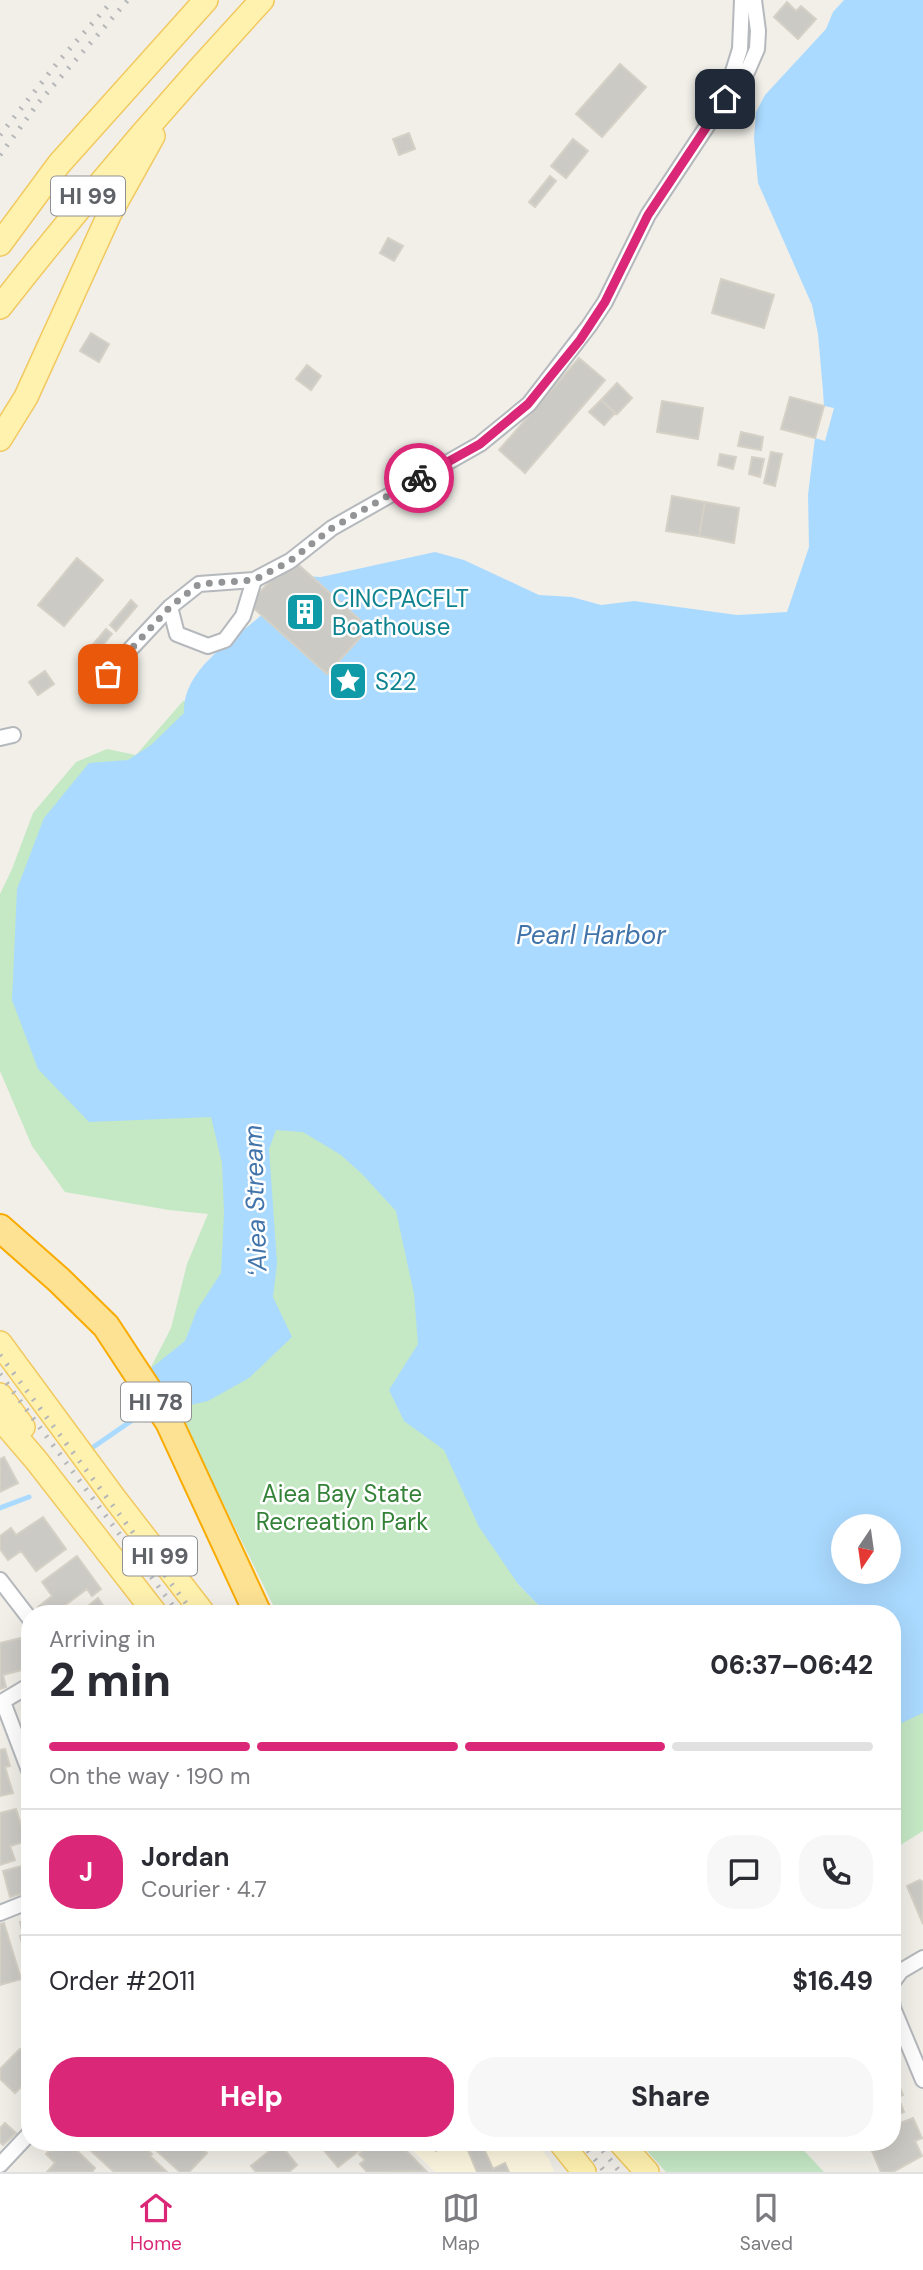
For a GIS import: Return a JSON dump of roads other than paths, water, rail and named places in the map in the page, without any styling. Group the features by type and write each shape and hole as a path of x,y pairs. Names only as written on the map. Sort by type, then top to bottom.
{"highway":[{"name":"HI 78","path":"0,1228 106,1326 169,1422 254,1605"}],"main road":[{"name":"HI 99","path":"0,244 60,164 206,0"},
{"name":"HI 99","path":"0,307 72,216 181,88 262,0"},
{"path":"0,439 26,397 108,215 181,88"},
{"path":"0,220 60,164"},
{"name":"HI 99","path":"0,1343 197,1605"},
{"name":"HI 99","path":"0,1395 40,1458 149,1605"},
{"path":"0,1418 40,1458"},
{"path":"567,2151 580,2169"},
{"path":"628,2151 647,2172"}],"street":[{"path":"725,99 740,49 742,0"},
{"path":"108,674 170,607 199,584 254,580 290,561 332,528 480,444 528,404 580,340 600,310 648,215 725,99 747,72 757,49 754,0"},
{"path":"170,607 177,634 208,646 225,640 243,616 254,580"},
{"path":"0,1580 21,1607"},
{"path":"21,1690 1,1702 21,1751"},
{"path":"0,1913 21,1905"},
{"path":"901,1971 923,1958"},
{"path":"901,2027 923,2080"},
{"path":"0,2165 21,2143"}],"water":[{"name":"Pearl Harbor","path":"844,0 923,0 923,1713 901,1723 901,1605 538,1605 518,1584 479,1527 444,1450 404,1421 389,1390 418,1344 414,1294 396,1211 341,1155 303,1132 276,1130 269,1149 277,1263 273,1297 292,1337 249,1378 208,1401 177,1408 150,1369 185,1341 197,1310 221,1273 224,1213 222,1163 211,1117 89,1122 38,1069 12,1000 17,889 44,818 89,763 128,760 151,745 184,713 185,698 191,684 209,659 302,576 321,577 435,552 464,560 539,595 572,597 601,605 634,601 737,615 787,612 809,547 808,495 815,438 824,406 818,334 812,305 758,183 754,138 756,112 765,95 826,29 833,12"}],"waterway":[{"name":"ʻAiea Stream","path":"89,1450 150,1408"},
{"name":"ʻAiea Stream","path":"0,1508 29,1497"}],"railway":[{"path":"0,135 58,62 113,0"},
{"path":"0,155 39,102 128,0"},
{"path":"0,1355 187,1605"},
{"path":"0,1374 172,1605"},
{"path":"588,2151 605,2172"},
{"path":"603,2151 620,2172"}],"place":[{"name":"CINCPACFLT Boathouse","path":"305,612"},
{"name":"S22","path":"348,681"}],"park label":[{"name":"Aiea Bay State Recreation Park","path":"342,1507"}]}
